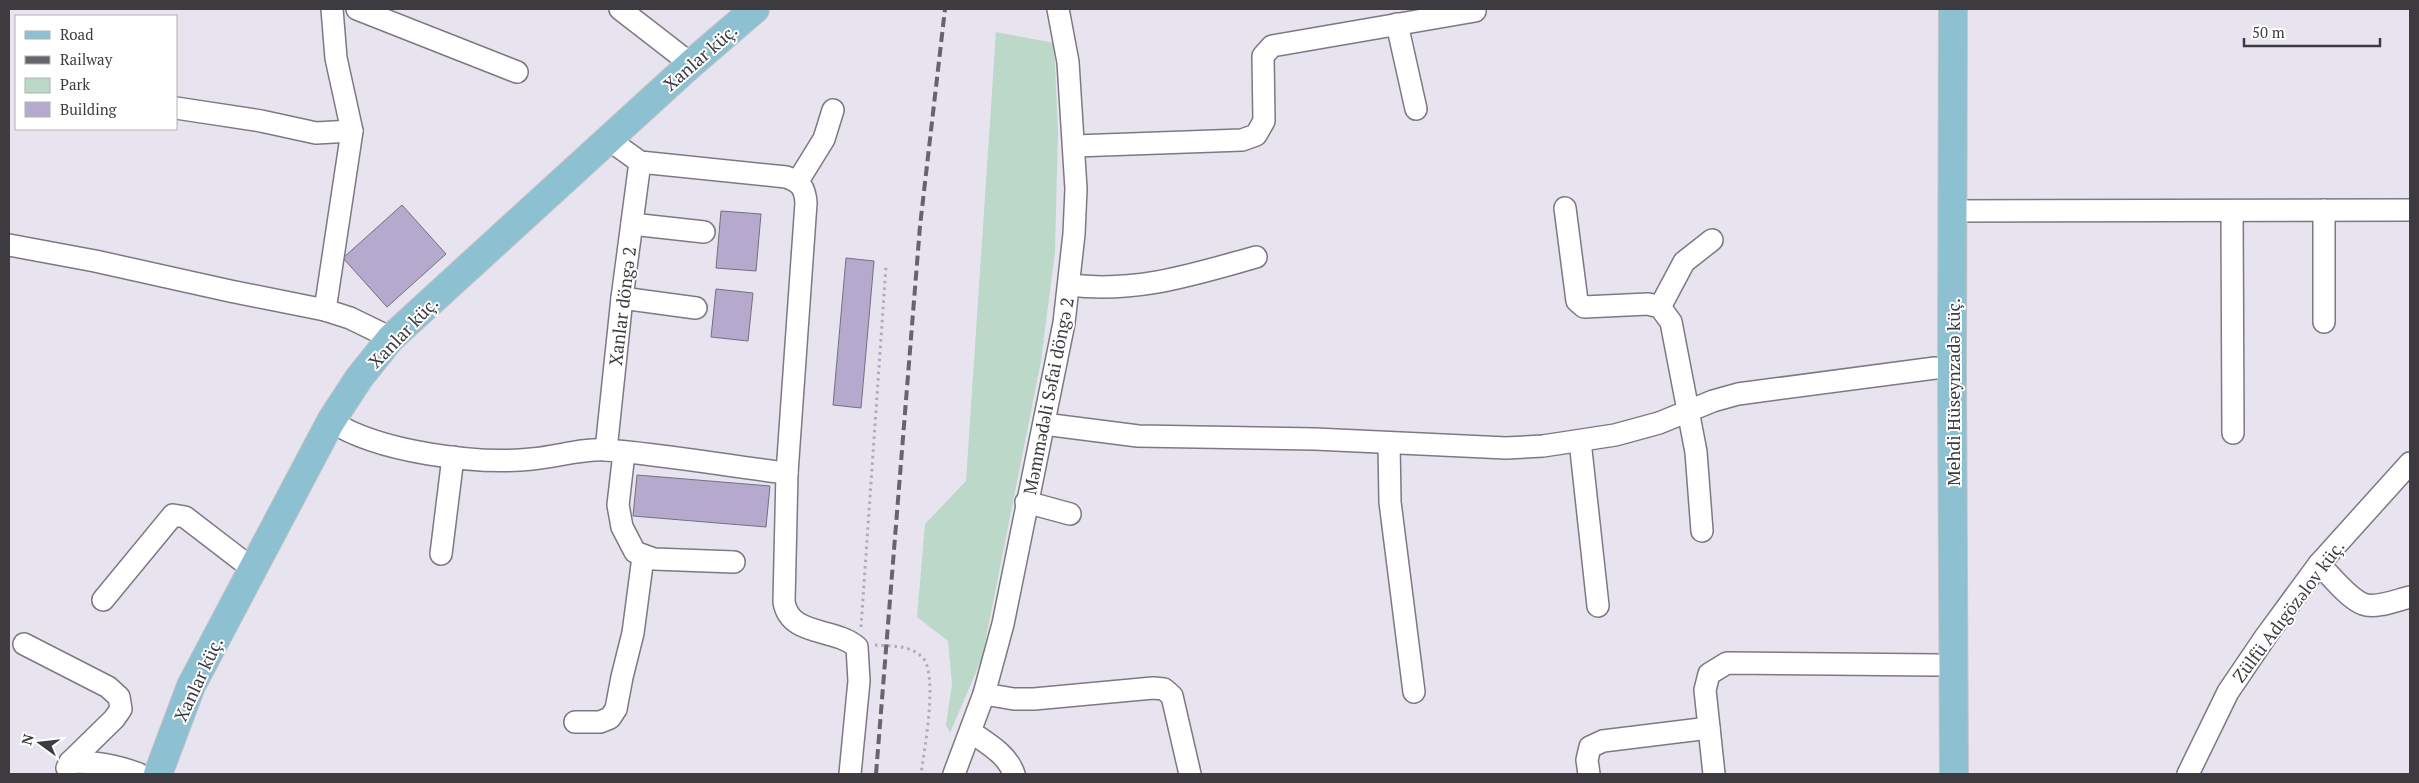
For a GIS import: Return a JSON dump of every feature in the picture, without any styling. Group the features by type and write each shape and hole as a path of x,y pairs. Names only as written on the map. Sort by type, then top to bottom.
{"main road":[{"name":"Xanlar küç.","path":"158,774 190,686 254,570 331,421 359,378 391,338 608,139 755,9"},
{"name":"Mehdi Hüseynzadə küç.","path":"1936,9 1937,774"},
{"name":"Mehdi Hüseynzadə küç.","path":"1953,9 1954,774"}],"street":[{"path":"325,310 352,131 336,58 332,9"},
{"path":"357,9 517,72"},
{"path":"620,9 691,64"},
{"name":"Məmmədəli Səfai döngə 2","path":"954,774 984,694 1002,624 1026,502 1044,424 1070,285 1076,189 1068,62 1058,9"},
{"path":"1074,146 1242,140 1256,135 1264,121 1263,56 1272,46 1475,11"},
{"path":"1397,24 1416,108"},
{"path":"178,108 261,121 316,133 352,131"},
{"path":"798,181 824,138 833,110"},
{"path":"608,139 640,162 786,177 798,181 805,192 806,203 787,473 784,602 786,612 792,621 802,627 841,636 857,647 859,681 850,774"},
{"name":"Xanlar döngə 2","path":"640,162 622,298 615,451 620,520 635,552 643,557"},
{"path":"1565,208 1577,301 1584,307 1648,304 1660,307 1672,322 1696,452 1702,532"},
{"path":"2232,210 2232,433"},
{"path":"2324,210 2324,322"},
{"path":"1953,211 2410,210"},
{"path":"632,224 704,232"},
{"path":"1660,307 1684,262 1712,240"},
{"path":"9,245 325,310 350,318 391,338"},
{"path":"1070,285 1118,288 1146,285 1197,274 1256,257"},
{"path":"622,298 696,308"},
{"path":"1044,424 1138,436 1315,439 1506,448 1580,441 1615,435 1659,423 1738,394 1935,368"},
{"path":"331,421 345,431 373,440 453,457 532,460 615,451 787,473"},
{"path":"1580,441 1598,606"},
{"path":"1389,443 1390,502 1414,692"},
{"path":"441,554 453,457"},
{"name":"Zülfü Adıgözəlov küç.","path":"2188,774 2232,685 2319,564 2410,462"},
{"path":"1026,502 1070,514"},
{"path":"103,600 173,515 185,517 254,570"},
{"path":"575,722 600,722 610,718 616,709 633,633 643,557 734,562"},
{"path":"2319,564 2353,598 2363,604 2374,606 2410,597"},
{"path":"24,644 108,687 119,697 121,709 114,719 67,768"},
{"path":"1714,774 1705,690 1709,674 1727,663 1937,665"},
{"path":"984,694 1014,699 1034,699 1153,688 1164,689 1172,696 1190,774"},
{"path":"1588,774 1587,760 1590,747 1603,741 1709,728"},
{"path":"971,732 1001,754 1010,764 1014,774"},
{"path":"67,768 96,762 118,766 139,774"}],"path":[{"path":"886,266 861,628 857,647 893,646 910,649 923,658 928,667 931,683 921,774"}],"green space":[{"path":"996,32 1054,43 1058,132 1055,252 1041,361 982,658 950,733 946,725 952,684 948,641 917,617 925,524 966,481"}],"building":[{"path":"402,205 446,254 387,307 343,258"},
{"path":"721,211 761,214 756,271 716,268"},
{"path":"846,258 874,261 861,408 833,405"},
{"path":"716,289 753,293 748,341 711,337"},
{"path":"637,475 770,486 766,527 633,516"}],"railway":[{"path":"876,774 920,226 945,9"}]}
